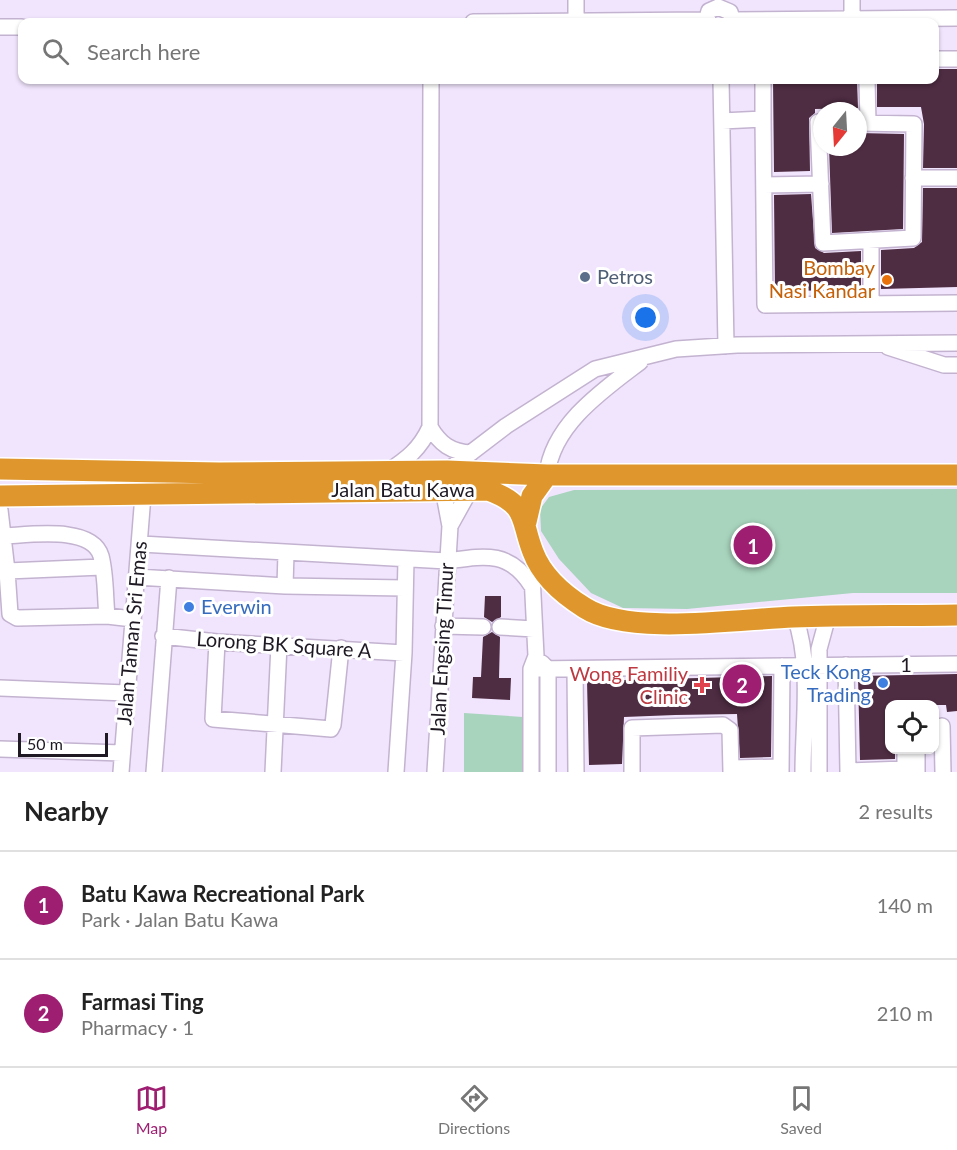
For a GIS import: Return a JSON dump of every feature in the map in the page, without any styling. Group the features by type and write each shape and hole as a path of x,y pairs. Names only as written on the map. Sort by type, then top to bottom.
{"highway":[{"name":"Jalan Batu Kawa","path":"0,469 387,472 445,480 470,489 488,490 514,503 526,522 533,552 544,571 567,596 587,610 619,620 647,624 828,616 957,615"},
{"name":"Jalan Batu Kawa","path":"0,496 143,495 547,476 957,475"},
{"path":"526,522 532,496 547,476"}],"street":[{"path":"576,0 576,18"},
{"path":"852,0 852,18"},
{"path":"707,18 710,11 722,4 730,12 732,18"},
{"path":"939,18 957,18"},
{"path":"0,27 18,27"},
{"path":"939,59 957,59"},
{"path":"387,472 410,457 423,443 430,427 430,84"},
{"path":"721,84 726,346"},
{"path":"763,84 765,305 957,303"},
{"path":"865,102 867,84"},
{"path":"722,121 763,119"},
{"path":"819,156 823,243 913,238 914,124 867,123"},
{"path":"914,178 957,178"},
{"path":"764,185 820,184"},
{"path":"871,240 871,304"},
{"path":"877,343 944,365 957,365"},
{"path":"445,480 471,453 506,426 595,369 645,359 676,349 726,346 957,343"},
{"path":"547,476 556,446 578,413 608,386 645,359"},
{"path":"430,427 438,441 451,449 471,453"},
{"name":"Jalan Engsing Timur","path":"435,772 450,526 445,480"},
{"name":"Jalan Engsing Timur","path":"450,526 470,489"},
{"name":"Jalan Taman Sri Emas","path":"121,772 126,693 141,544 143,495"},
{"path":"0,510 10,614 17,618 107,616 133,619"},
{"path":"2,536 79,535 91,541 100,554 107,616"},
{"path":"141,544 447,561 490,556 504,560 524,573 531,585"},
{"path":"531,772 533,552"},
{"path":"285,586 286,553"},
{"path":"396,772 404,653 406,559"},
{"path":"7,571 102,567"},
{"path":"137,577 285,586 405,588"},
{"path":"154,772 169,578"},
{"path":"802,772 811,665 828,616"},
{"path":"795,617 811,665 819,772"},
{"path":"443,626 483,627"},
{"path":"500,627 534,628"},
{"name":"Lorong BK Square A","path":"163,636 217,642 404,653"},
{"path":"217,642 213,719 276,725 332,727 341,648"},
{"path":"273,772 279,645"},
{"name":"1","path":"533,663 548,669 957,664"},
{"path":"846,665 848,772 909,771"},
{"path":"632,772 631,732 635,727 728,727 731,770 782,770 782,666"},
{"path":"548,669 548,772"},
{"path":"575,669 576,772"},
{"path":"0,688 126,693"},
{"path":"943,772 944,726"},
{"path":"0,749 122,753"},
{"path":"906,754 909,771"},
{"path":"909,771 915,754"}],"green space":[{"path":"957,489 957,593 853,593 687,609 623,608 591,593 559,559 541,531 540,509 549,497 574,490"},
{"path":"464,713 523,717 522,772 464,772"}],"building":[{"path":"939,69 957,69 957,168 923,168 924,124 921,107 877,107 877,84 939,84"},
{"path":"773,84 857,84 858,102 813,102 813,115 809,118 810,171 774,172"},
{"path":"867,133 904,134 903,229 832,233 829,156 867,156"},
{"path":"923,188 957,188 957,287 881,289 881,250 914,248 922,242"},
{"path":"811,194 815,248 824,253 861,251 861,290 775,291 774,195"},
{"path":"485,596 501,596 501,617 492,622 484,617"},
{"path":"492,632 500,637 499,678 511,678 510,700 472,698 473,677 481,677 483,637"},
{"path":"957,674 957,711 947,712 946,705 939,705 939,700 885,700 885,754 895,754 895,759 860,760 858,676"},
{"path":"772,676 771,757 740,758 737,714 624,717 622,764 589,765 587,681"}],"place":[{"name":"Petros","path":"585,277"},
{"name":"Bombay Nasi Kandar","path":"887,280"},
{"name":"Batu Kawa Recreational Park","path":"753,545"},
{"name":"Everwin","path":"189,607"},
{"name":"Teck Kong Trading","path":"883,683"},
{"name":"Farmasi Ting","path":"742,684"},
{"name":"Wong Familiy Clinic","path":"702,685"}]}
